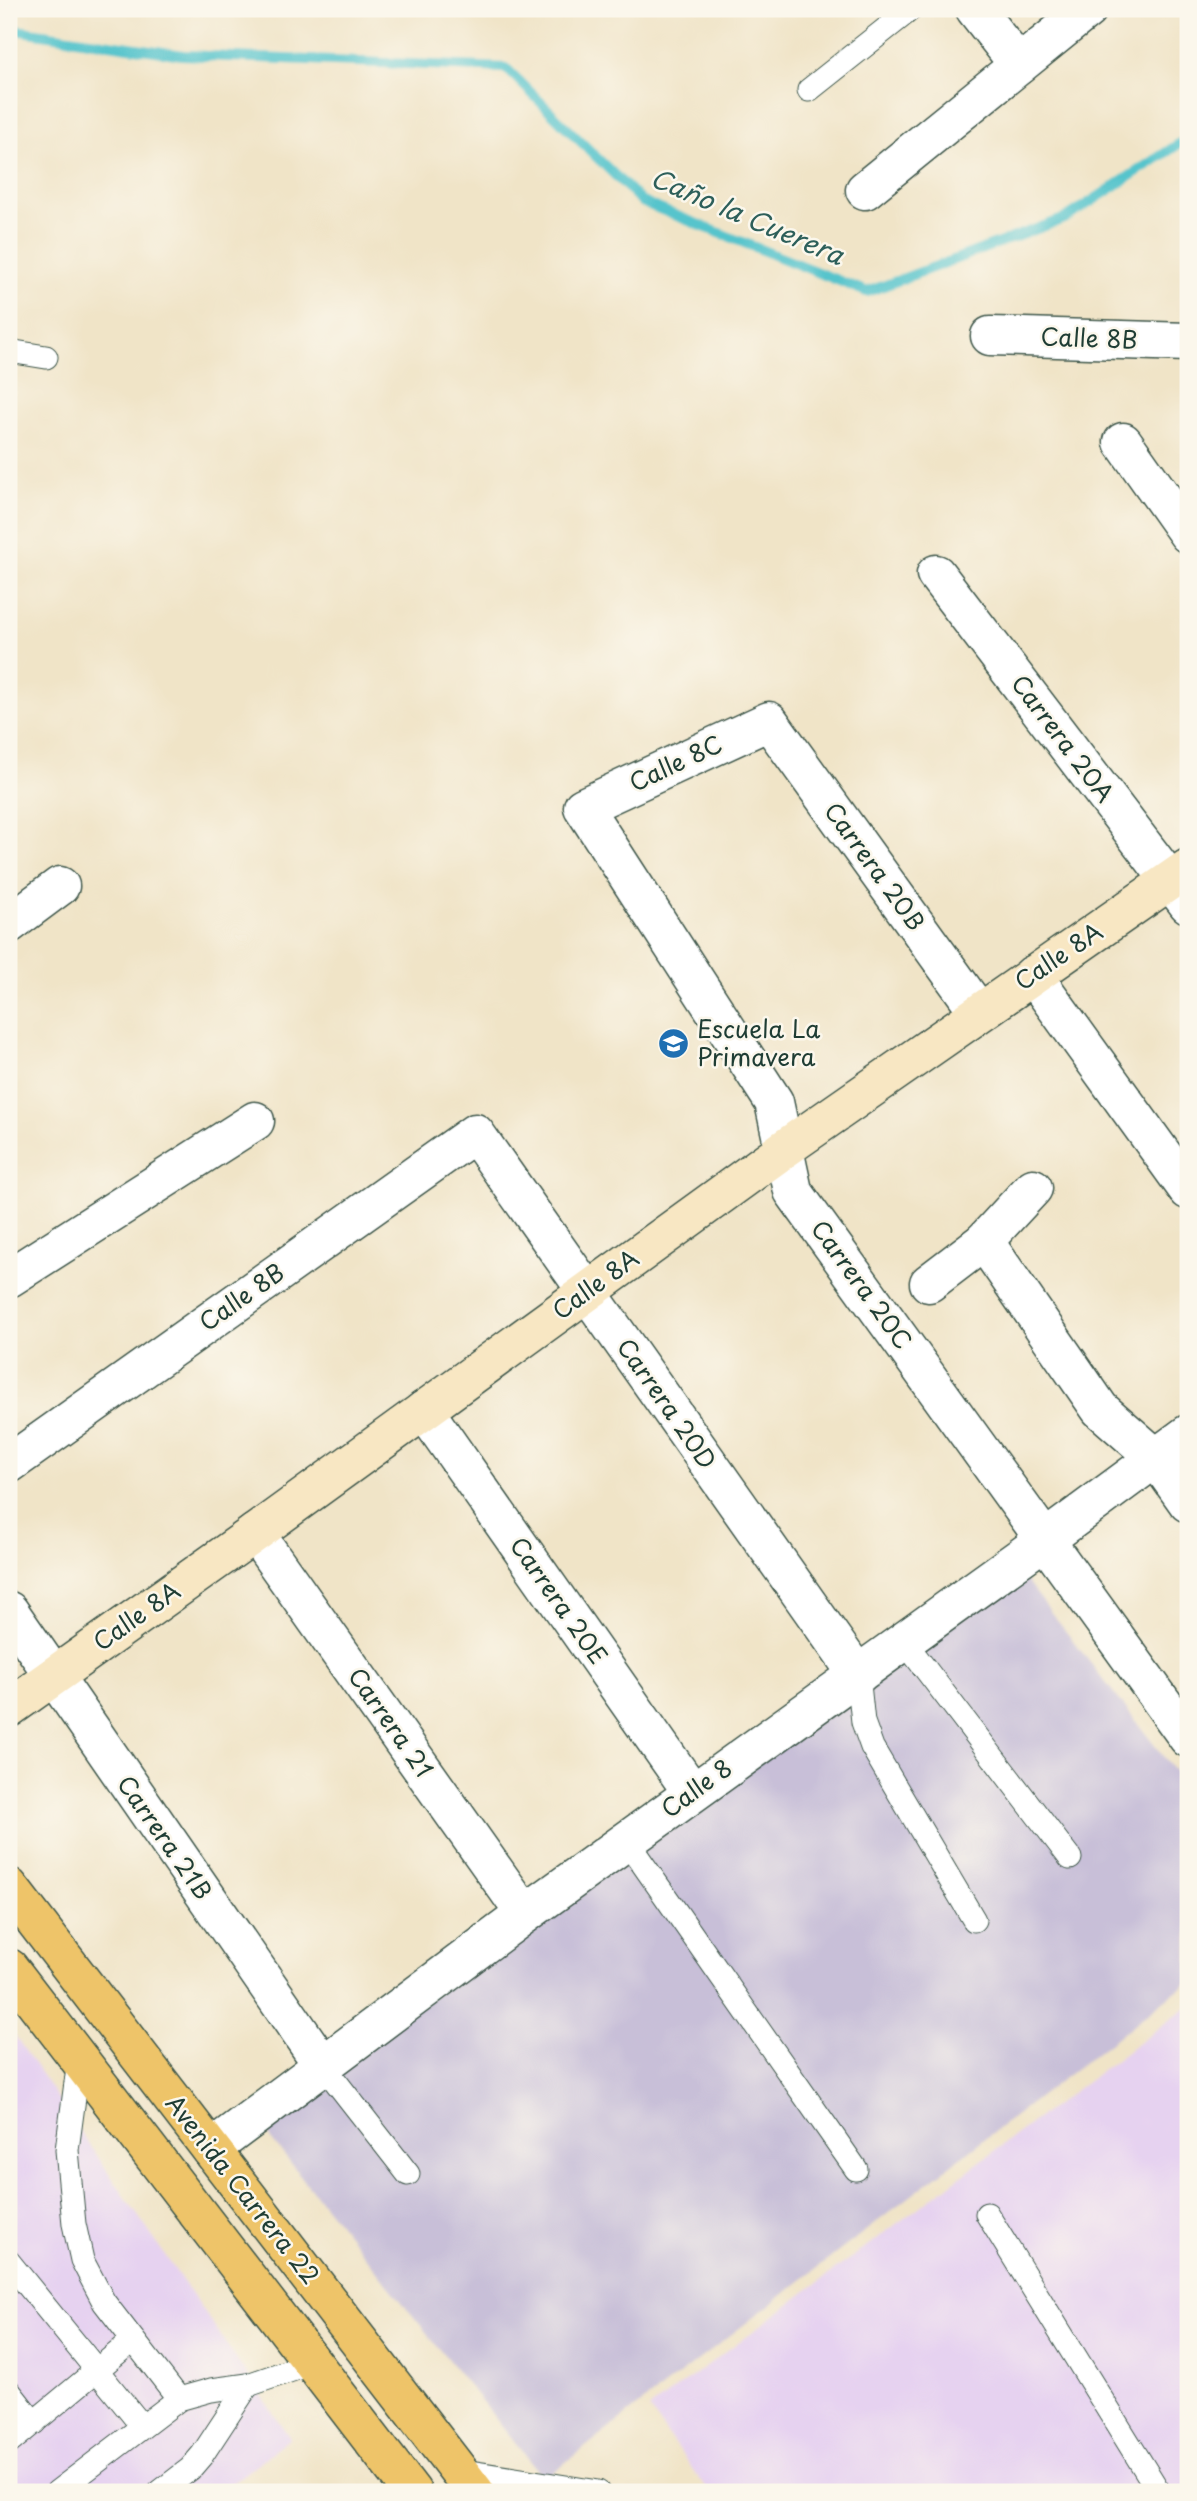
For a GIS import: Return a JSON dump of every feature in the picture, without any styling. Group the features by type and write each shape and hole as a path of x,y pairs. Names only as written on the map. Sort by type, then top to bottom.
{"main road":[{"name":"Avenida Carrera 22","path":"9,1887 466,2481"},
{"name":"Avenida Carrera 22","path":"9,1968 412,2492"}],"street":[{"path":"975,9 1019,65"},
{"path":"865,190 1088,9"},
{"name":"Calle 8B","path":"990,336 1188,342"},
{"path":"1123,442 1188,534"},
{"name":"Carrera 20A","path":"936,574 1182,885"},
{"name":"Calle 8C","path":"583,807 769,721"},
{"name":"Carrera 20B","path":"769,721 979,1013"},
{"name":"Carrera 20C","path":"583,807 774,1102 793,1191 1188,1738"},
{"name":"Calle 8A","path":"9,1708 784,1149 1033,975 1182,885"},
{"path":"9,924 60,886"},
{"path":"1033,975 1188,1190"},
{"path":"9,1278 255,1121"},
{"name":"Calle 8B","path":"9,1464 475,1133"},
{"name":"Carrera 20D","path":"475,1133 858,1675"},
{"path":"929,1283 984,1241 1033,1188"},
{"path":"984,1241 1100,1409 1156,1458 1188,1503"},
{"name":"Carrera 20E","path":"424,1410 692,1792"},
{"name":"Calle 8","path":"211,2149 525,1913 1188,1434"},
{"name":"Carrera 21","path":"255,1533 525,1913"},
{"name":"Carrera 21B","path":"9,1611 52,1677 322,2064"}],"lane":[{"path":"809,90 911,9"},
{"path":"9,351 46,357"},
{"path":"904,1641 1070,1858"},
{"path":"858,1675 863,1722 872,1747 974,1920"},
{"path":"626,1840 856,2169"},
{"path":"79,2060 67,2150 74,2224 82,2260 104,2302 178,2399"},
{"path":"322,2064 408,2174"},
{"path":"987,2214 1159,2492"},
{"path":"9,2262 142,2426"},
{"path":"9,2442 133,2340"},
{"path":"57,2492 178,2399 211,2390 248,2385 312,2363"},
{"path":"160,2492 190,2469 202,2455 248,2385"},
{"path":"9,2391 34,2423"},
{"path":"466,2481 598,2492"}],"shaded area":[{"path":"1017,1569 1188,1788 1188,1982 544,2479 259,2124"},
{"path":"1188,2006 1188,2492 709,2492 649,2409"},
{"path":"9,2027 290,2438 221,2492 9,2492"}],"waterway":[{"name":"Caño la Cuerera","path":"9,29 183,55 506,68 642,202 867,292 1066,218 1188,138"}],"place":[{"name":"Escuela La Primavera","path":"674,1044"}]}
